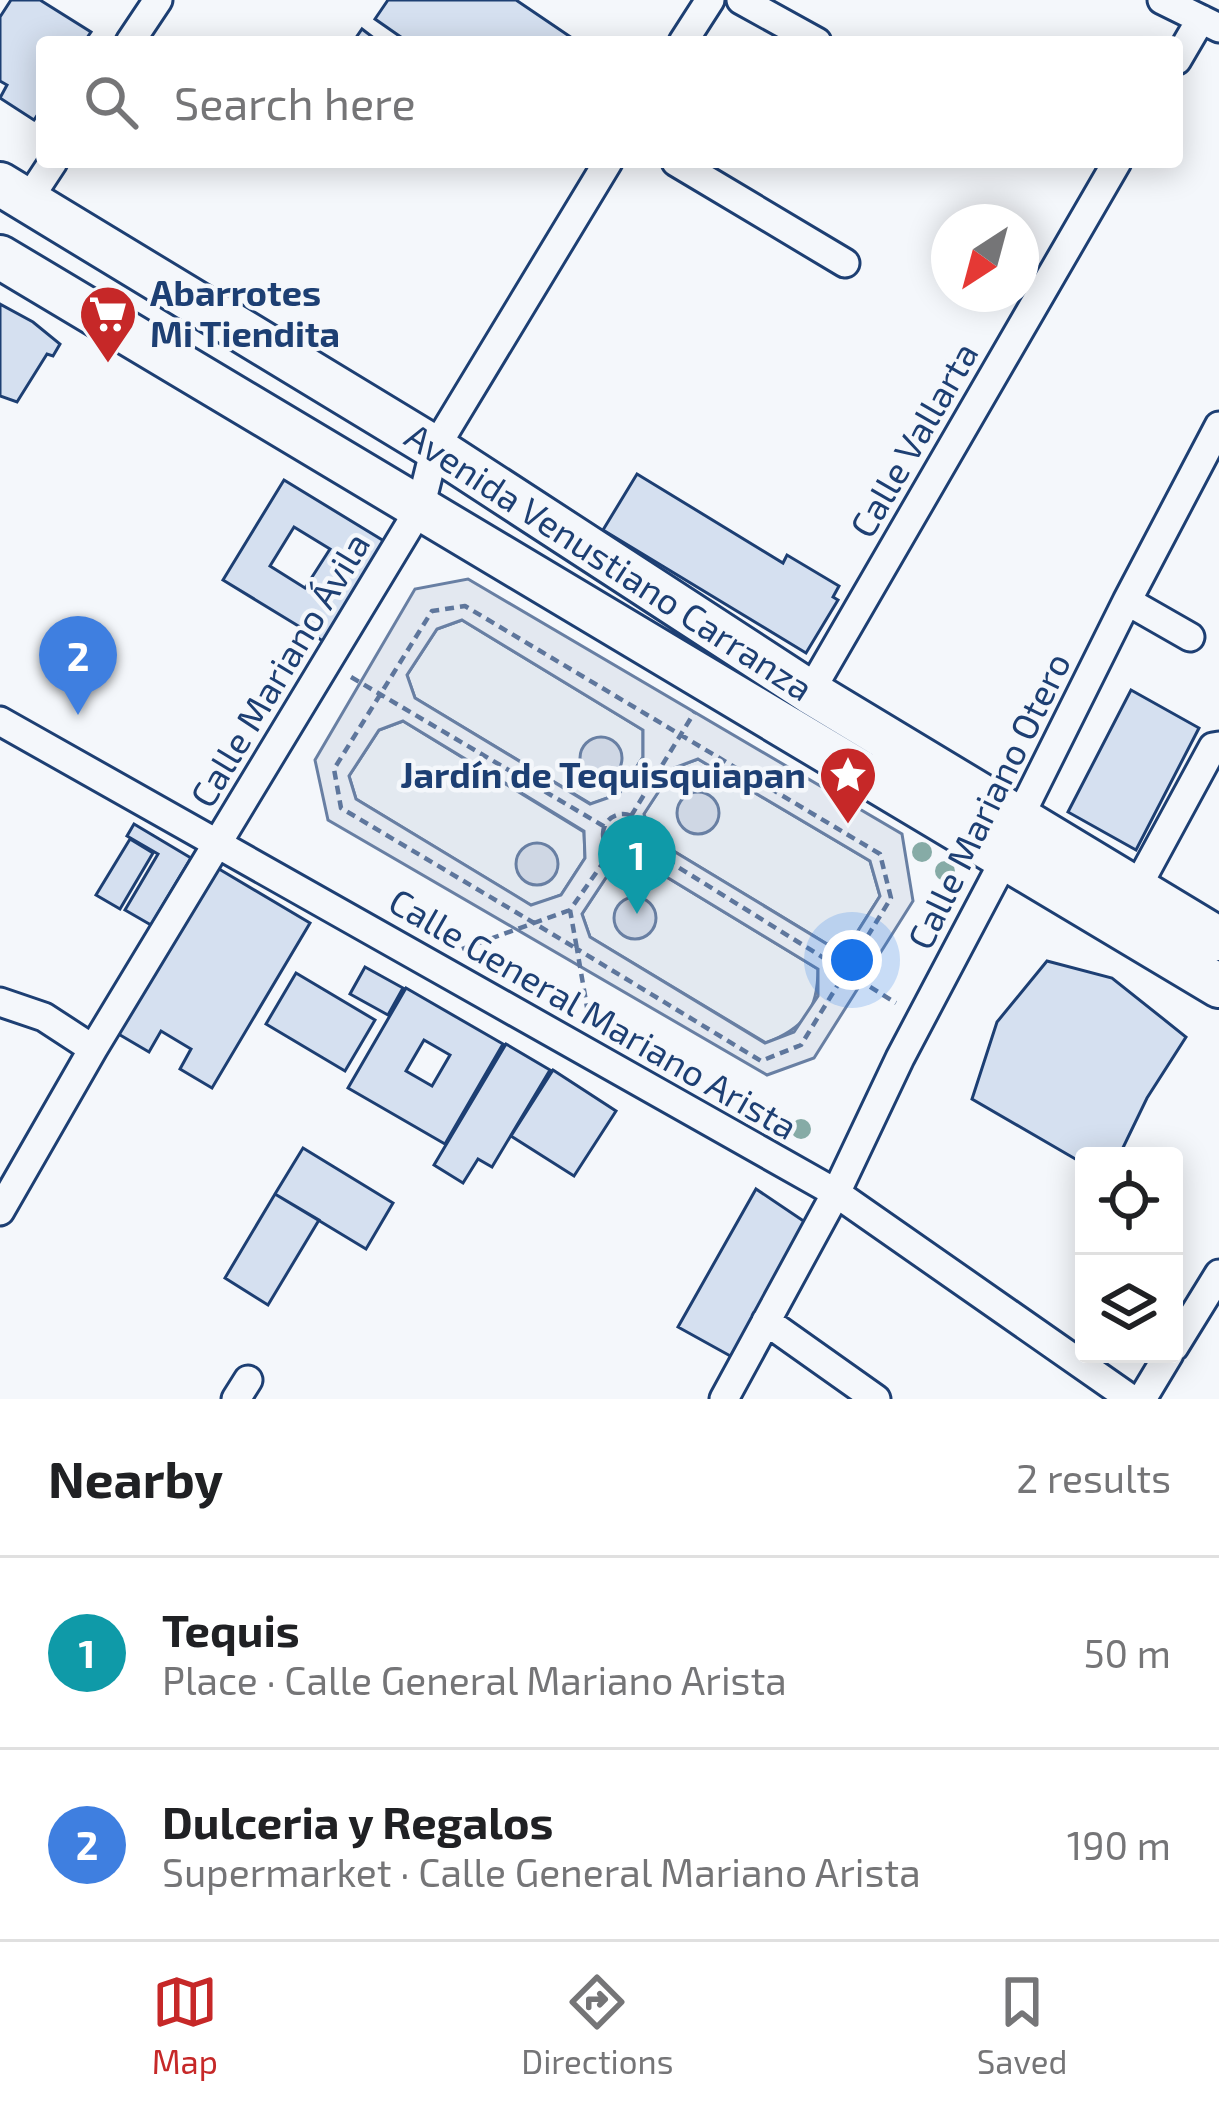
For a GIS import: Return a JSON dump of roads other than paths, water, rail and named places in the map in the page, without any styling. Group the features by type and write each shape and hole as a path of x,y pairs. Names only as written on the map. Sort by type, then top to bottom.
{"main road":[{"name":"Avenida Venustiano Carranza","path":"14,192 435,448 810,692 1219,986"},
{"name":"Avenida Venustiano Carranza","path":"0,257 712,682 1013,838 1136,889 1219,939"}],"street":[{"path":"134,36 158,0"},
{"path":"687,36 710,0"},
{"path":"741,0 806,36"},
{"path":"1162,0 1210,24 1183,53"},
{"path":"14,192 44,168"},
{"name":"Calle Mariano Ávila","path":"0,1211 420,508 435,448 604,168"},
{"path":"686,168 845,263"},
{"name":"Calle Vallarta","path":"810,692 1114,168"},
{"name":"Calle Mariano Otero","path":"724,1399 836,1193 1127,601 1219,426"},
{"path":"1127,601 1190,637"},
{"name":"Calle General Mariano Arista","path":"0,721 836,1193 1131,1399"},
{"path":"1136,889 1213,747 1219,746"},
{"path":"0,1002 44,1017 93,1049"},
{"path":"1183,1332 1219,1274"},
{"path":"766,1321 876,1399"},
{"path":"1142,1399 1164,1363"}],"place":[{"name":"Abarrotes Mi Tiendita","path":"108,365"},
{"name":"Dulceria y Regalos","path":"78,715"},
{"name":"Jardín de Tequisquiapan","path":"848,826"},
{"name":"Tequis","path":"637,914"}]}
